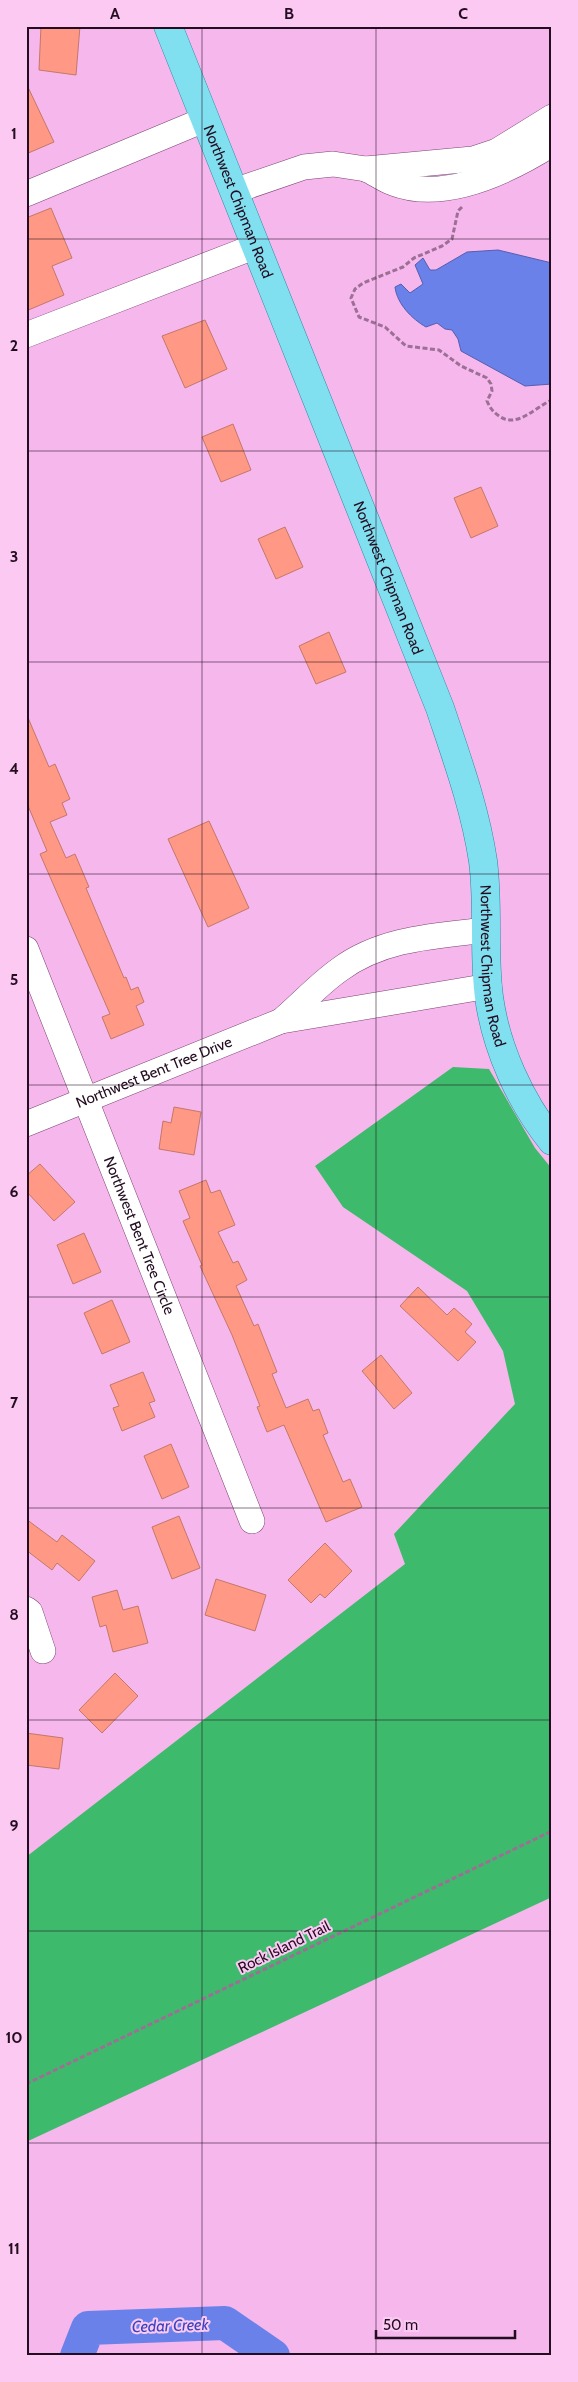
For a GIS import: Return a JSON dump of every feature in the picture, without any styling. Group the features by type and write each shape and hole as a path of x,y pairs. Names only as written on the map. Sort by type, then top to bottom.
{"main road":[{"name":"Northwest Chipman Road","path":"168,26 440,708 468,792 482,859 487,895 488,986 494,1024 513,1076 526,1102 552,1141"}],"street":[{"path":"234,191 304,167 333,164 366,169 472,159 497,151 552,117"},
{"path":"26,194 206,119"},
{"path":"366,169 394,184 422,189 449,188 494,174 552,144"},
{"path":"26,335 256,246"},
{"name":"Northwest Bent Tree Drive","path":"281,1021 338,970 366,954 403,940 486,930"},
{"name":"Northwest Bent Tree Circle","path":"26,949 252,1521"},
{"name":"Northwest Bent Tree Drive","path":"26,1124 281,1021 488,986"},
{"path":"26,1609 30,1612 43,1651"}],"path":[{"path":"464,204 458,211 452,239 442,246 414,258 403,267 363,283 354,290 351,298 353,308 359,317 385,326 406,346 439,350 461,366 487,378 491,384 492,391 487,401 489,408 503,419 512,422 552,400"},
{"name":"Rock Island Trail","path":"26,2084 552,1831"}],"green space":[{"path":"453,1067 489,1069 535,1148 552,1169 552,1897 26,2142 26,1857 405,1564 394,1534 515,1404 503,1351 467,1291 343,1207 315,1166"}],"water":[{"path":"498,250 552,263 552,384 525,386 461,351 458,339 452,330 445,329 437,323 426,327 416,320 402,305 396,293 395,287 401,284 410,293 423,284 415,265 423,258 430,270 436,270 467,252"}],"building":[{"path":"41,26 80,26 76,75 39,70"},
{"path":"26,83 54,142 26,154"},
{"path":"51,208 72,258 52,266 64,295 26,311 26,218"},
{"path":"205,320 227,369 185,388 162,336"},
{"path":"233,424 251,470 221,482 202,437"},
{"path":"481,487 498,526 471,538 454,498"},
{"path":"285,527 303,567 276,579 258,539"},
{"path":"329,632 346,672 316,684 299,646"},
{"path":"26,713 49,767 55,764 70,799 62,803 67,815 50,822 66,858 75,854 89,887 86,888 124,978 126,977 131,990 138,987 144,1002 136,1006 144,1025 111,1039 102,1017 110,1014 40,854 47,851 26,801"},
{"path":"209,821 249,908 208,927 168,839"},
{"path":"174,1107 201,1112 194,1155 159,1149 163,1121 171,1123"},
{"path":"40,1164 75,1202 54,1221 26,1191 26,1176"},
{"path":"206,1180 211,1193 220,1190 235,1225 218,1232 233,1263 238,1261 247,1280 236,1286 254,1326 258,1324 277,1372 272,1374 286,1408 308,1399 313,1411 319,1409 328,1433 323,1435 343,1482 350,1479 362,1507 326,1522 284,1425 267,1432 257,1407 260,1406 232,1335 200,1266 202,1265 183,1221 190,1218 179,1191"},
{"path":"84,1233 101,1272 73,1284 57,1245"},
{"path":"418,1287 447,1315 454,1308 472,1324 465,1332 476,1342 458,1361 400,1306"},
{"path":"112,1300 130,1342 102,1354 84,1313"},
{"path":"381,1355 412,1393 394,1409 362,1371"},
{"path":"143,1372 155,1401 149,1403 155,1417 122,1431 113,1408 119,1406 110,1385"},
{"path":"171,1444 189,1487 162,1499 144,1456"},
{"path":"179,1516 200,1568 172,1579 152,1527"},
{"path":"26,1519 57,1542 62,1535 95,1561 79,1581 57,1563 52,1570 26,1550"},
{"path":"325,1543 352,1571 325,1598 320,1594 311,1603 288,1580"},
{"path":"216,1579 266,1595 255,1631 205,1615"},
{"path":"117,1590 123,1610 138,1606 148,1643 113,1652 106,1625 100,1627 92,1597"},
{"path":"115,1673 138,1696 102,1733 79,1710"},
{"path":"26,1733 63,1738 59,1769 26,1765"}],"waterway":[{"name":"Cedar Creek","path":"77,2356 88,2328 225,2323 273,2356"}]}
